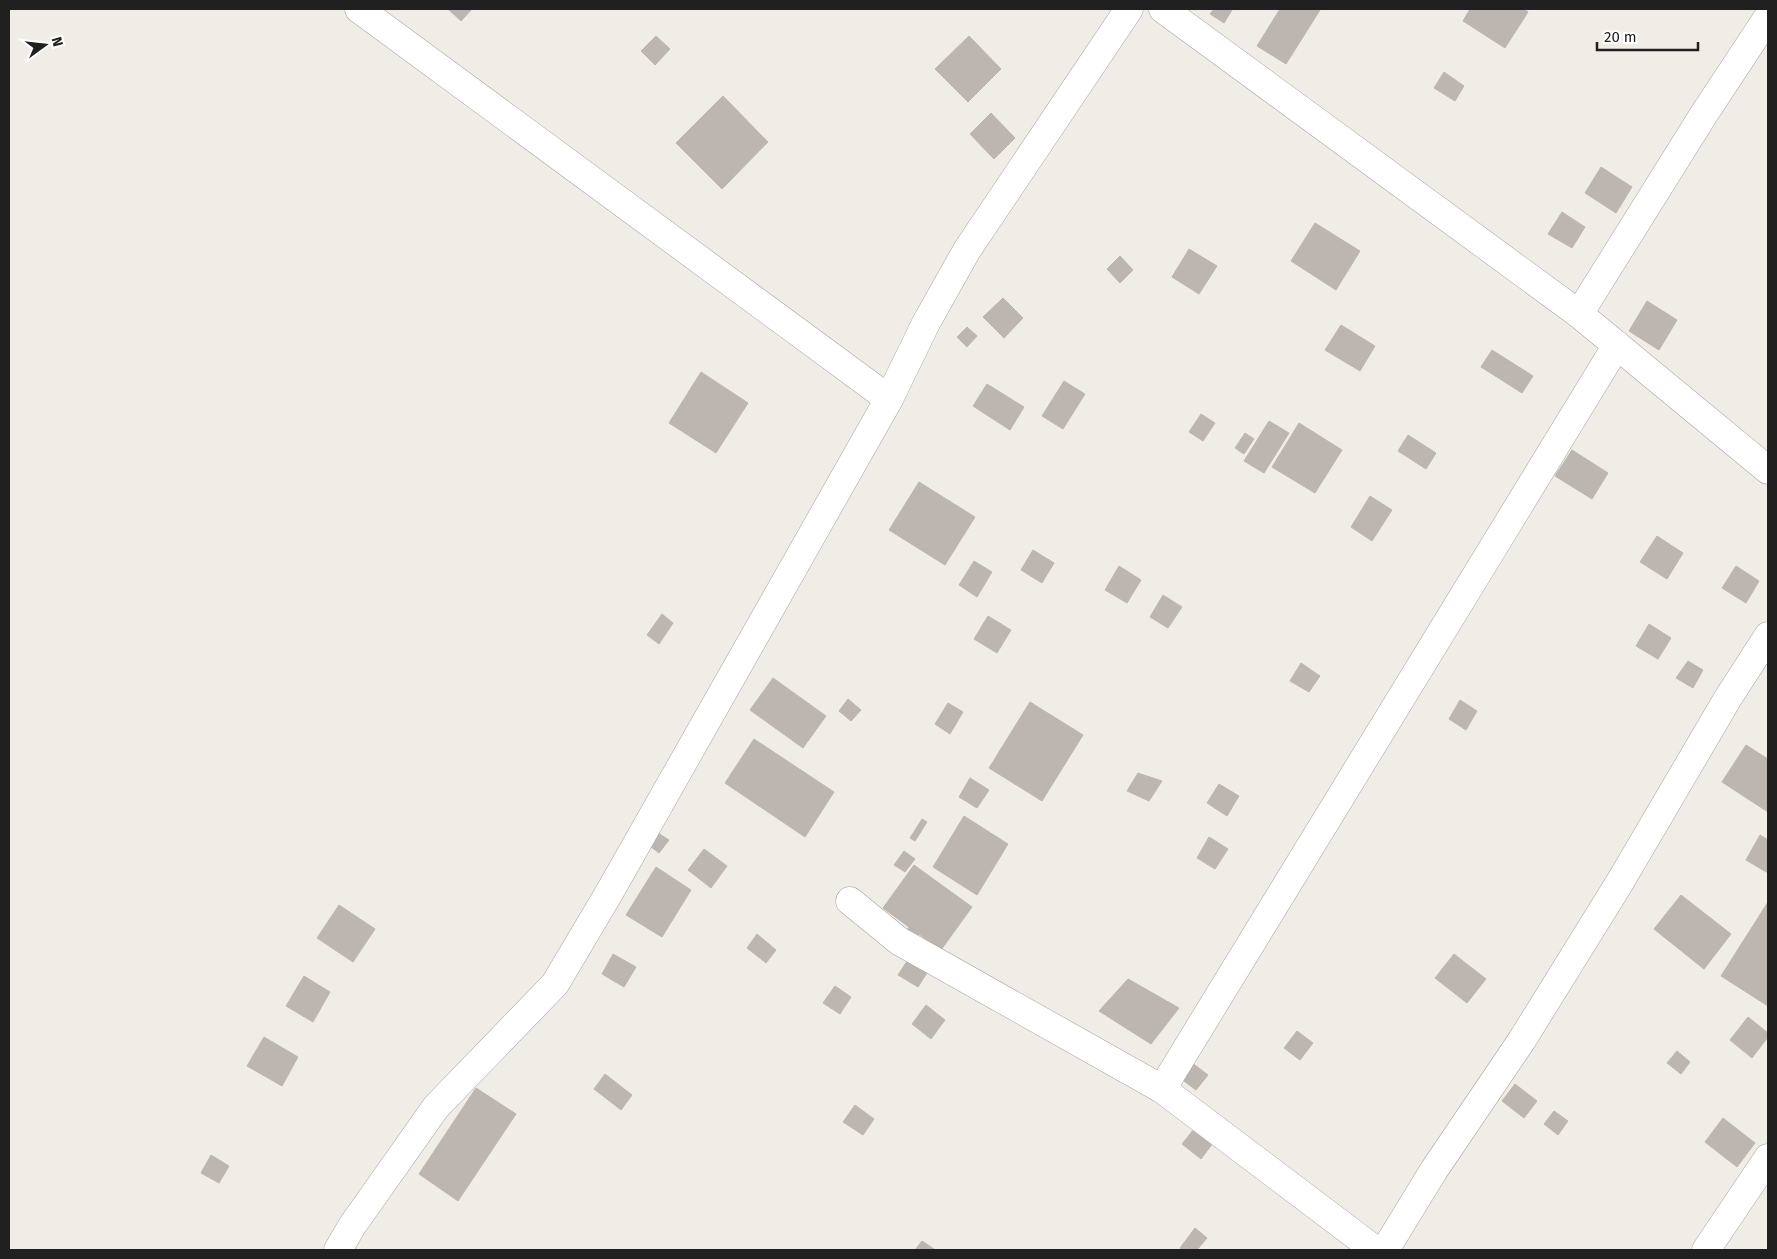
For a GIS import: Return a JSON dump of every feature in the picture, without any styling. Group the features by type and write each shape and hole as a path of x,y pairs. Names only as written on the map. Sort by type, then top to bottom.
{"street":[{"path":"359,9 889,399"},
{"path":"338,1250 352,1226 436,1107 554,984 614,884 889,399 926,323 967,250 1129,9"},
{"path":"1163,9 1579,314 1768,470"},
{"path":"1579,314 1704,114 1768,17"},
{"path":"1162,1089 1617,345"},
{"path":"1385,1250 1434,1170 1522,1040 1620,882 1728,698 1768,636"},
{"path":"850,901 899,941 1162,1089 1375,1250"},
{"path":"1706,1250 1768,1158"}],"building":[{"path":"448,9 472,9 461,21"},
{"path":"1214,9 1232,10 1224,23 1210,14"},
{"path":"1280,9 1320,10 1286,64 1257,46"},
{"path":"1470,9 1524,9 1528,12 1505,48 1463,21"},
{"path":"656,36 670,49 655,65 641,51"},
{"path":"969,36 1001,69 968,102 935,69"},
{"path":"1444,72 1464,86 1455,101 1434,88"},
{"path":"723,96 768,142 722,189 676,143"},
{"path":"991,113 1015,138 994,159 970,134"},
{"path":"1601,167 1632,187 1616,213 1585,193"},
{"path":"1562,212 1585,227 1572,248 1548,234"},
{"path":"1315,223 1360,251 1336,290 1291,261"},
{"path":"1189,249 1217,266 1199,294 1172,277"},
{"path":"1120,256 1133,270 1120,283 1107,269"},
{"path":"1003,298 1023,318 1004,338 983,317"},
{"path":"1647,301 1677,320 1659,350 1629,331"},
{"path":"1341,325 1375,346 1360,371 1325,350"},
{"path":"967,327 977,336 967,347 957,337"},
{"path":"1492,350 1533,376 1522,393 1481,367"},
{"path":"701,372 748,403 716,453 669,423"},
{"path":"1064,381 1085,394 1063,429 1042,416"},
{"path":"987,384 1024,407 1010,430 973,406"},
{"path":"1201,414 1215,423 1203,441 1189,432"},
{"path":"1269,421 1289,433 1264,473 1244,461"},
{"path":"1299,423 1342,450 1315,493 1272,467"},
{"path":"1245,433 1254,439 1244,454 1235,448"},
{"path":"1408,435 1436,453 1426,469 1398,451"},
{"path":"1572,450 1608,473 1592,499 1555,476"},
{"path":"919,482 975,517 945,565 889,530"},
{"path":"1370,496 1392,510 1372,541 1351,527"},
{"path":"1657,536 1683,553 1667,579 1640,562"},
{"path":"1033,550 1054,563 1042,583 1021,570"},
{"path":"974,561 992,572 977,597 959,585"},
{"path":"1119,566 1141,580 1127,603 1105,590"},
{"path":"1736,566 1759,581 1746,603 1722,588"},
{"path":"1163,595 1182,607 1168,628 1150,617"},
{"path":"662,614 673,623 659,644 647,635"},
{"path":"988,616 1011,630 997,653 974,639"},
{"path":"1649,624 1671,638 1658,659 1636,646"},
{"path":"1688,661 1703,670 1693,688 1676,678"},
{"path":"1301,663 1320,676 1309,692 1290,681"},
{"path":"773,678 826,716 803,748 750,710"},
{"path":"848,699 861,710 851,721 839,711"},
{"path":"1460,700 1477,711 1466,730 1449,719"},
{"path":"1030,702 1083,735 1042,801 989,768"},
{"path":"948,703 963,712 950,734 935,724"},
{"path":"754,739 834,792 805,837 725,783"},
{"path":"1746,745 1768,759 1768,812 1722,782"},
{"path":"1138,773 1162,781 1149,801 1127,791"},
{"path":"970,778 989,790 977,808 959,797"},
{"path":"1219,784 1239,796 1227,816 1207,803"},
{"path":"964,816 1008,844 977,895 933,867"},
{"path":"922,819 927,822 915,841 910,838"},
{"path":"650,828 669,840 659,853 642,840"},
{"path":"1760,835 1768,840 1768,873 1746,860"},
{"path":"1209,837 1228,849 1215,869 1197,858"},
{"path":"704,849 727,866 711,888 688,870"},
{"path":"904,851 915,859 905,872 894,865"},
{"path":"914,865 972,907 941,950 919,934 915,939 905,933 909,927 883,908"},
{"path":"656,867 691,890 662,937 626,915"},
{"path":"1681,895 1731,934 1704,969 1654,929"},
{"path":"1768,902 1768,1006 1721,976"},
{"path":"339,905 375,929 353,962 317,938"},
{"path":"757,934 776,950 766,963 747,948"},
{"path":"613,954 636,967 624,987 602,974"},
{"path":"1454,954 1486,979 1467,1003 1435,978"},
{"path":"911,955 930,968 918,987 898,975"},
{"path":"304,976 330,992 313,1022 286,1006"},
{"path":"1128,979 1179,1008 1151,1044 1099,1011"},
{"path":"835,986 851,997 840,1014 823,1003"},
{"path":"926,1005 945,1020 931,1039 912,1024"},
{"path":"1748,1017 1768,1033 1768,1037 1752,1058 1730,1040"},
{"path":"1297,1031 1313,1043 1300,1060 1284,1048"},
{"path":"264,1037 298,1057 282,1086 247,1066"},
{"path":"1677,1051 1690,1062 1681,1074 1667,1063"},
{"path":"1191,1062 1208,1075 1196,1090 1180,1078"},
{"path":"605,1074 632,1095 621,1110 594,1089"},
{"path":"1515,1084 1537,1101 1524,1118 1502,1101"},
{"path":"476,1088 516,1114 458,1201 419,1174"},
{"path":"855,1105 874,1119 863,1135 843,1122"},
{"path":"1554,1111 1568,1121 1558,1135 1544,1124"},
{"path":"1723,1118 1755,1143 1737,1167 1705,1142"},
{"path":"1194,1129 1213,1143 1201,1159 1182,1144"},
{"path":"211,1155 229,1166 219,1183 201,1173"},
{"path":"1195,1228 1207,1238 1197,1250 1183,1250 1180,1248"},
{"path":"922,1241 934,1249 915,1250"}]}
